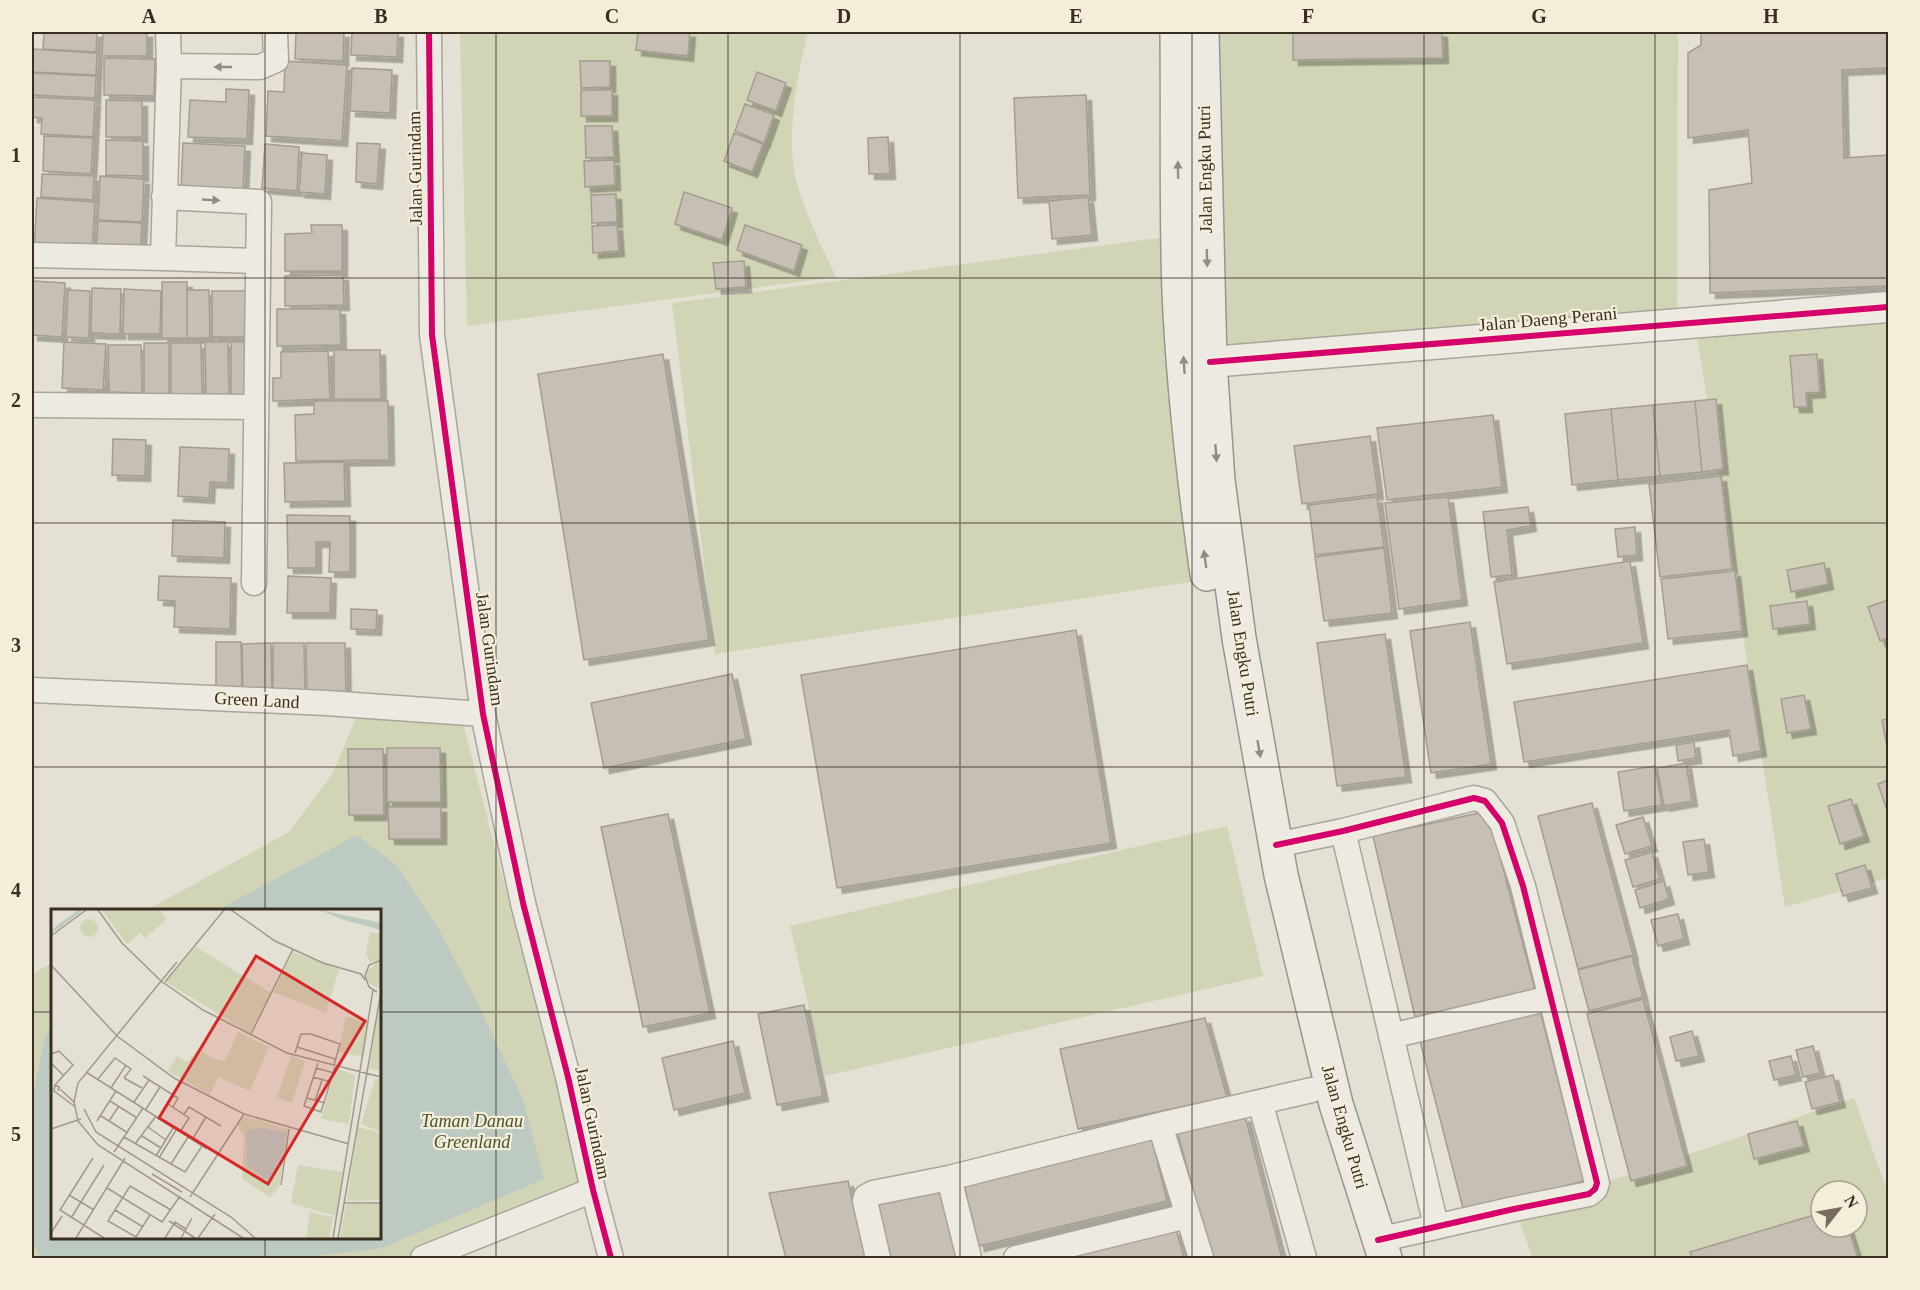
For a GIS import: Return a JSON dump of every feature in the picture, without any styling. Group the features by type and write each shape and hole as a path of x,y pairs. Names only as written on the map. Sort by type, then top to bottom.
{"main road":[{"name":"Jalan Engku Putri","path":"1177,32 1179,292 1195,482 1208,582 1242,777 1312,1090 1375,1252"},
{"name":"Jalan Engku Putri","path":"1202,32 1210,363 1218,482 1239,638 1281,875 1336,1104 1375,1252"}],"street":[{"path":"163,258 168,32"},
{"path":"169,66 260,67 275,60 275,32"},
{"name":"Jalan Gurindam","path":"429,32 432,335 483,714 524,903 611,1258"},
{"path":"164,197 259,202 254,583"},
{"path":"32,255 258,261"},
{"name":"Jalan Daeng Perani","path":"1210,363 1888,307"},
{"path":"32,405 256,407"},
{"name":"Green Land","path":"32,690 326,703 483,714"},
{"path":"1276,845 1343,831 1474,798 1485,801 1502,823 1523,886 1597,1183 1595,1189 1589,1194 1436,1226 1375,1252"},
{"path":"1343,831 1436,1226"},
{"path":"1391,1036 1550,998"},
{"path":"878,1258 865,1206 866,1197 873,1193 949,1178 1312,1090"},
{"path":"1260,1102 1304,1258"},
{"path":"1160,1125 1201,1258"},
{"path":"949,1178 969,1258"},
{"path":"423,1258 593,1190"},
{"path":"1016,1258 1187,1216"}],"green space":[{"path":"460,32 808,32 794,107 792,147 794,166 805,207 836,277 467,326"},
{"path":"1210,32 1678,32 1677,318 1219,351"},
{"path":"1166,237 1197,581 715,654 672,303"},
{"path":"1888,320 1888,878 1785,907 1697,336"},
{"name":"Taman Danau Greenland","path":"357,715 462,720 583,1188 404,1258 32,1258 32,974 51,964 51,1239 381,1239 381,909 149,909 289,832 333,773"},
{"path":"1227,826 1263,976 825,1076 790,926"},
{"path":"1854,1098 1888,1193 1888,1258 1533,1258 1516,1213"}],"shaded area":[{"path":"357,835 398,867 437,926 476,1000 523,1100 544,1179 379,1249 292,1258 41,1258 32,1241 32,1100 45,1037 51,1028 51,1239 381,1239 381,909 220,909"}],"building":[{"path":"44,32 97,32 96,52 43,49"},
{"path":"103,32 147,32 147,56 102,56"},
{"path":"296,32 344,32 343,61 295,59"},
{"path":"352,32 398,32 397,57 351,55"},
{"path":"638,32 690,32 688,56 636,50"},
{"path":"1293,32 1442,32 1443,58 1293,60"},
{"path":"1701,32 1888,32 1888,68 1842,70 1844,158 1888,155 1888,286 1710,293 1709,190 1752,183 1748,130 1688,138 1688,53 1701,45"},
{"path":"32,49 97,53 96,75 32,72"},
{"path":"104,58 155,59 154,96 104,95"},
{"path":"285,61 347,65 342,141 266,136 268,91 284,92"},
{"path":"580,61 610,61 610,87 581,88"},
{"path":"352,68 392,70 390,113 350,111"},
{"path":"757,72 786,83 776,111 747,100"},
{"path":"32,73 96,76 95,98 32,95"},
{"path":"226,89 249,90 247,139 188,137 190,100 226,102"},
{"path":"581,90 612,90 612,116 581,116"},
{"path":"1086,95 1090,195 1018,198 1014,98"},
{"path":"32,97 95,100 93,137 41,134 42,118 32,117"},
{"path":"106,100 142,101 142,137 106,137"},
{"path":"745,104 774,115 764,143 735,131"},
{"path":"585,126 612,126 614,157 586,158"},
{"path":"734,133 763,144 752,172 724,161"},
{"path":"44,136 93,138 91,174 43,171"},
{"path":"888,137 890,174 869,174 868,138"},
{"path":"106,140 143,141 143,176 106,175"},
{"path":"183,143 245,146 243,192 181,189"},
{"path":"357,143 380,144 377,184 356,182"},
{"path":"265,144 299,147 297,191 262,188"},
{"path":"302,153 327,155 325,194 299,192"},
{"path":"614,160 615,185 585,187 584,161"},
{"path":"42,174 94,176 93,200 41,197"},
{"path":"100,176 144,179 142,222 98,220"},
{"path":"684,192 732,208 722,240 675,224"},
{"path":"616,194 617,222 592,223 591,195"},
{"path":"1088,197 1092,235 1052,239 1049,201"},
{"path":"37,198 95,202 92,254 34,251"},
{"path":"98,221 142,223 140,256 96,254"},
{"path":"311,225 342,225 342,271 285,271 285,234 312,233"},
{"path":"617,225 619,251 593,253 592,226"},
{"path":"745,225 802,245 794,271 737,250"},
{"path":"744,261 746,287 716,289 713,263"},
{"path":"343,275 344,305 285,306 285,276"},
{"path":"33,281 65,283 62,337 32,335"},
{"path":"162,282 187,282 187,338 162,338"},
{"path":"92,288 121,289 120,334 91,333"},
{"path":"124,289 161,291 160,334 123,334"},
{"path":"68,290 90,291 89,338 66,337"},
{"path":"187,290 209,290 210,338 187,338"},
{"path":"212,291 254,291 254,337 212,337"},
{"path":"277,309 340,309 341,345 277,346"},
{"path":"64,342 106,344 103,390 62,388"},
{"path":"205,342 228,342 229,397 206,398"},
{"path":"231,342 253,342 254,396 231,396"},
{"path":"144,343 169,343 169,395 144,395"},
{"path":"171,343 201,343 202,395 171,395"},
{"path":"108,345 141,345 142,393 109,392"},
{"path":"334,350 380,350 381,399 334,399"},
{"path":"328,351 330,399 273,401 273,378 281,378 281,352"},
{"path":"663,354 709,640 584,660 538,374"},
{"path":"1817,354 1820,392 1806,393 1807,407 1794,407 1790,356"},
{"path":"1716,399 1723,469 1702,472 1695,401"},
{"path":"314,401 388,401 389,460 296,461 295,415 314,414"},
{"path":"1695,401 1702,472 1660,476 1653,405"},
{"path":"1653,405 1660,476 1618,480 1611,409"},
{"path":"1611,409 1618,480 1572,485 1565,414"},
{"path":"1493,415 1502,487 1387,500 1377,428"},
{"path":"1370,436 1378,494 1302,504 1294,446"},
{"path":"113,439 146,440 145,476 112,475"},
{"path":"180,447 229,449 228,483 210,482 209,498 178,496"},
{"path":"344,462 345,501 285,502 284,463"},
{"path":"1721,476 1732,569 1660,577 1649,484"},
{"path":"1377,497 1384,547 1315,555 1309,505"},
{"path":"1448,497 1462,600 1399,609 1385,503"},
{"path":"1528,507 1531,526 1507,530 1512,575 1491,577 1483,512"},
{"path":"287,515 350,516 350,572 329,572 330,542 316,542 316,568 288,568"},
{"path":"173,520 225,522 224,558 172,556"},
{"path":"1635,527 1637,555 1618,557 1615,529"},
{"path":"1384,548 1392,613 1324,621 1315,557"},
{"path":"1630,561 1643,643 1507,664 1494,582"},
{"path":"1824,563 1828,584 1791,592 1787,570"},
{"path":"1735,571 1742,631 1668,639 1661,579"},
{"path":"159,576 231,578 230,629 174,627 175,601 158,600"},
{"path":"288,576 331,578 330,613 287,613"},
{"path":"1888,600 1888,638 1880,641 1868,607"},
{"path":"1807,601 1810,624 1773,629 1770,606"},
{"path":"351,609 377,610 376,630 351,629"},
{"path":"1470,622 1491,764 1431,773 1410,631"},
{"path":"1076,630 1111,843 837,888 801,675"},
{"path":"1385,634 1406,777 1337,786 1317,643"},
{"path":"216,642 241,642 242,696 216,696"},
{"path":"271,643 272,696 243,696 242,644"},
{"path":"273,643 304,643 305,696 273,697"},
{"path":"306,643 345,643 346,696 307,696"},
{"path":"1747,665 1761,751 1733,756 1729,730 1524,762 1514,702"},
{"path":"732,674 746,739 604,768 591,703"},
{"path":"1804,695 1811,729 1787,733 1781,699"},
{"path":"1888,719 1888,746 1887,747 1882,720"},
{"path":"1694,742 1696,758 1678,761 1676,745"},
{"path":"387,748 440,748 441,802 387,802"},
{"path":"348,749 383,749 384,815 349,815"},
{"path":"1686,763 1692,801 1664,806 1657,768"},
{"path":"1655,766 1662,805 1624,811 1618,772"},
{"path":"1888,780 1888,813 1878,784"},
{"path":"1851,799 1864,836 1840,844 1828,806"},
{"path":"1592,803 1633,955 1578,969 1538,816"},
{"path":"388,807 441,807 441,839 389,839"},
{"path":"1488,811 1535,990 1415,1017 1373,836"},
{"path":"668,814 710,1013 643,1027 601,827"},
{"path":"1643,817 1652,846 1625,854 1616,825"},
{"path":"1704,839 1709,872 1688,875 1683,842"},
{"path":"1652,852 1660,879 1633,887 1625,860"},
{"path":"1865,865 1872,888 1843,896 1836,874"},
{"path":"1664,881 1669,899 1640,908 1635,890"},
{"path":"1678,914 1684,939 1658,946 1651,920"},
{"path":"1632,956 1643,997 1589,1011 1578,970"},
{"path":"1643,999 1687,1166 1631,1181 1587,1014"},
{"path":"804,1005 823,1096 777,1105 758,1014"},
{"path":"1540,1011 1584,1181 1464,1212 1420,1041"},
{"path":"1205,1018 1227,1097 1078,1129 1060,1049"},
{"path":"1692,1031 1699,1056 1676,1061 1670,1037"},
{"path":"733,1041 745,1093 674,1110 662,1058"},
{"path":"1813,1046 1820,1073 1803,1077 1796,1050"},
{"path":"1791,1056 1796,1075 1774,1080 1769,1061"},
{"path":"1833,1075 1840,1102 1812,1109 1805,1082"},
{"path":"1245,1116 1282,1258 1212,1258 1177,1131"},
{"path":"1797,1121 1804,1146 1754,1159 1748,1134"},
{"path":"1151,1135 1167,1201 979,1246 963,1180"},
{"path":"848,1181 865,1258 786,1258 769,1193"},
{"path":"942,1181 961,1258 891,1258 876,1197"},
{"path":"1809,1217 1809,1239 1852,1239 1858,1258 1692,1258 1690,1252"},
{"path":"1176,1229 1184,1258 1067,1258"}],"cycle path":[{"path":"429,32 432,335 483,714 523,903 568,1077 611,1258"},
{"path":"1210,362 1888,307"},
{"path":"1276,845 1343,831 1474,798 1485,801 1502,823 1523,886 1597,1183 1595,1189 1589,1194 1378,1240"}]}
